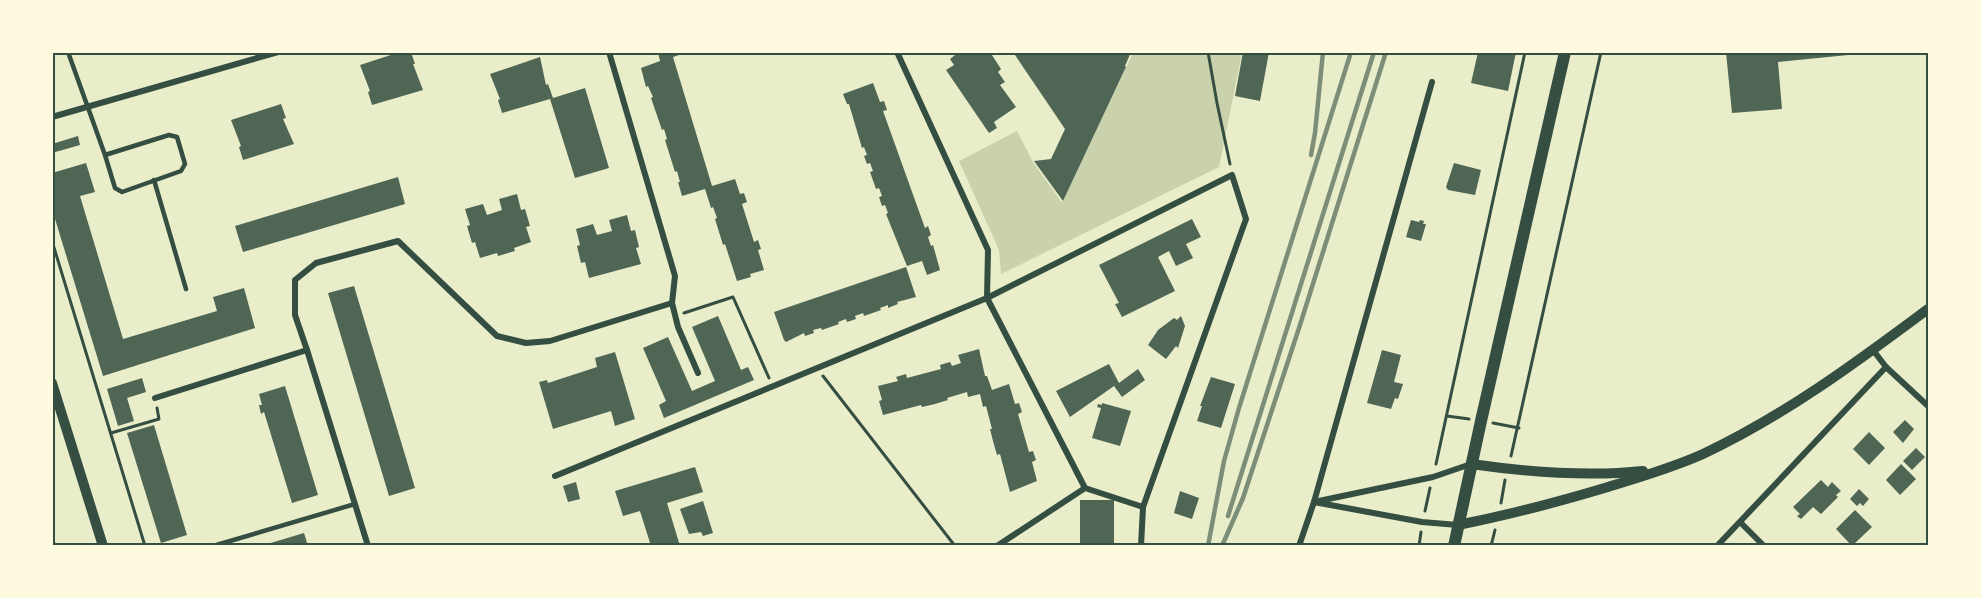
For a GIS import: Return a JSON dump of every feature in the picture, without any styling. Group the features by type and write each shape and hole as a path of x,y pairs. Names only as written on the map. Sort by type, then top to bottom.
{"main road":[{"path":"1455,546 1471,464 1565,52"}],"street":[{"path":"52,117 278,52"},
{"path":"609,52 675,276 672,303 678,327 698,373"},
{"path":"897,52 988,250 987,298 1085,488 1143,507"},
{"path":"1299,546 1314,502 1432,82"},
{"path":"555,476 987,298 1232,175 1245,219 1143,507 1141,546"},
{"path":"368,546 295,315 295,280 315,263 398,241 497,336 526,343 550,341 672,303"},
{"path":"1314,502 1422,522 1458,525 1498,518 1670,468 1704,453 1783,411 1929,309"},
{"path":"155,398 307,350"},
{"path":"1873,350 1886,368 1929,406"},
{"path":"1717,546 1886,368"},
{"path":"52,383 103,546"},
{"path":"1314,502 1433,477 1471,464 1507,469 1613,474 1670,468"},
{"path":"997,546 1085,488"},
{"path":"1740,522 1764,546"}],"lane":[{"path":"68,52 115,188 122,192 181,171 185,164 177,137 169,135 105,155"},
{"path":"154,180 186,289"},
{"path":"213,546 355,504"}],"path":[{"path":"1208,52 1232,175"},
{"path":"1419,546 1422,522 1525,52"},
{"path":"1491,546 1601,52"},
{"path":"52,241 146,546"},
{"path":"675,316 733,297 772,386"},
{"path":"816,368 955,546"},
{"path":"111,433 159,419 155,398"},
{"path":"52,538 55,546"}],"green space":[{"path":"1133,53 1242,53 1219,167 1001,274 999,250 959,161 1017,131 1033,162 1062,203"}],"building":[{"path":"400,52 411,52 423,90 372,105 368,92 370,91 360,65"},
{"path":"658,52 681,52 682,54 673,57 712,186 735,179 740,194 744,193 747,202 742,204 754,242 758,240 761,249 758,250 764,270 750,274 751,277 737,281 725,244 723,245 715,219 717,218 705,189 682,196 677,171 675,172 665,140 667,139 664,129 662,130 651,98 653,97 648,86 646,87 641,68 660,61"},
{"path":"959,52 990,52 1001,69 998,72 1005,82 1000,85 1016,107 994,122 997,128 989,133 946,70 954,65 950,59"},
{"path":"1013,52 1131,52 1063,201 1034,161 1051,159 1065,129"},
{"path":"1243,52 1269,52 1260,101 1235,96"},
{"path":"1478,52 1516,52 1508,91 1471,83"},
{"path":"1726,52 1858,52 1858,54 1778,62 1782,109 1732,113"},
{"path":"540,57 546,85 548,84 553,98 585,88 609,168 575,178 550,99 502,113 498,100 500,99 490,74"},
{"path":"873,83 880,102 884,101 887,110 883,111 925,228 928,226 931,235 928,237 931,246 933,245 940,270 927,275 922,261 907,266 886,214 888,213 885,205 882,206 879,197 882,196 879,188 876,189 870,172 873,171 870,163 867,164 864,156 867,155 864,147 862,148 849,104 843,94"},
{"path":"281,104 286,118 283,119 294,144 243,160 239,147 241,146 231,120"},
{"path":"78,136 80,145 52,153 52,144"},
{"path":"86,163 95,192 80,196 123,339 217,311 213,297 244,288 255,328 103,376 52,209 52,173"},
{"path":"1454,163 1481,170 1475,195 1448,190 1446,187"},
{"path":"398,177 405,204 243,252 235,226"},
{"path":"517,194 521,210 525,209 530,226 526,227 531,242 514,248 515,251 480,258 475,242 472,243 465,209 483,204 487,215 502,210 499,199"},
{"path":"627,215 631,231 635,230 639,247 636,248 641,264 589,278 585,262 581,263 576,229 593,224 597,235 612,231 609,220"},
{"path":"1192,219 1201,237 1186,244 1193,258 1176,266 1169,251 1158,257 1175,291 1122,317 1115,304 1119,303 1099,265"},
{"path":"1411,220 1424,221 1423,224 1426,224 1421,241 1406,237"},
{"path":"906,267 916,297 897,302 898,304 888,308 888,305 864,316 863,313 847,322 846,319 822,330 821,328 813,330 814,333 805,336 804,333 786,342 784,340 774,312"},
{"path":"354,286 415,488 389,496 328,293"},
{"path":"718,316 741,370 748,367 754,380 664,418 659,405 666,401 643,348 668,337 692,391 715,381 692,327"},
{"path":"1181,316 1185,326 1178,348 1176,346 1166,359 1148,345 1158,330 1174,318 1177,320"},
{"path":"979,349 985,376 992,390 1009,384 1015,404 1019,403 1022,412 1018,414 1029,452 1033,451 1036,460 1032,462 1037,481 1010,492 1000,454 997,455 993,441 986,406 983,407 980,394 968,397 967,392 935,404 922,407 921,405 883,415 879,401 882,400 878,386 898,381 896,377 906,374 907,378 941,369 940,365 950,362 952,366 961,363 958,355"},
{"path":"1382,350 1401,355 1394,382 1403,384 1398,399 1395,398 1391,409 1367,403"},
{"path":"615,352 635,419 615,426 611,411 553,429 539,382 547,380 548,383 597,367 595,358"},
{"path":"1109,364 1119,383 1138,369 1145,380 1122,397 1114,386 1070,417 1056,391"},
{"path":"1211,377 1235,384 1221,428 1197,421"},
{"path":"142,378 146,392 127,398 134,421 118,426 107,389"},
{"path":"285,386 318,495 292,503 264,412 261,414 259,405 262,405 259,394"},
{"path":"1102,403 1131,411 1120,446 1092,438 1101,408 1097,407"},
{"path":"1905,420 1914,429 1903,443 1893,432"},
{"path":"154,425 187,535 161,543 127,433"},
{"path":"1869,432 1885,448 1869,465 1853,449"},
{"path":"1916,448 1925,457 1912,470 1903,461"},
{"path":"1901,464 1916,479 1900,495 1886,480"},
{"path":"695,467 703,492 667,503 680,546 651,546 640,511 623,516 615,491"},
{"path":"1821,480 1828,487 1832,482 1841,491 1836,495 1838,497 1821,514 1813,507 1801,519 1797,516 1800,514 1793,507"},
{"path":"576,482 580,499 568,502 563,486"},
{"path":"1859,489 1869,499 1863,506 1860,503 1857,506 1850,499"},
{"path":"1180,491 1199,498 1192,519 1174,513"},
{"path":"1080,500 1114,500 1114,546 1080,546"},
{"path":"703,501 713,533 703,536 701,532 689,534 680,509"},
{"path":"1855,510 1872,527 1852,546 1836,529"},
{"path":"304,533 308,546 264,546 264,545"}],"railway":[{"path":"1311,155 1323,52"},
{"path":"1208,546 1224,461 1239,408 1351,52"},
{"path":"1228,516 1374,52"},
{"path":"1222,546 1243,498 1386,52"}]}
